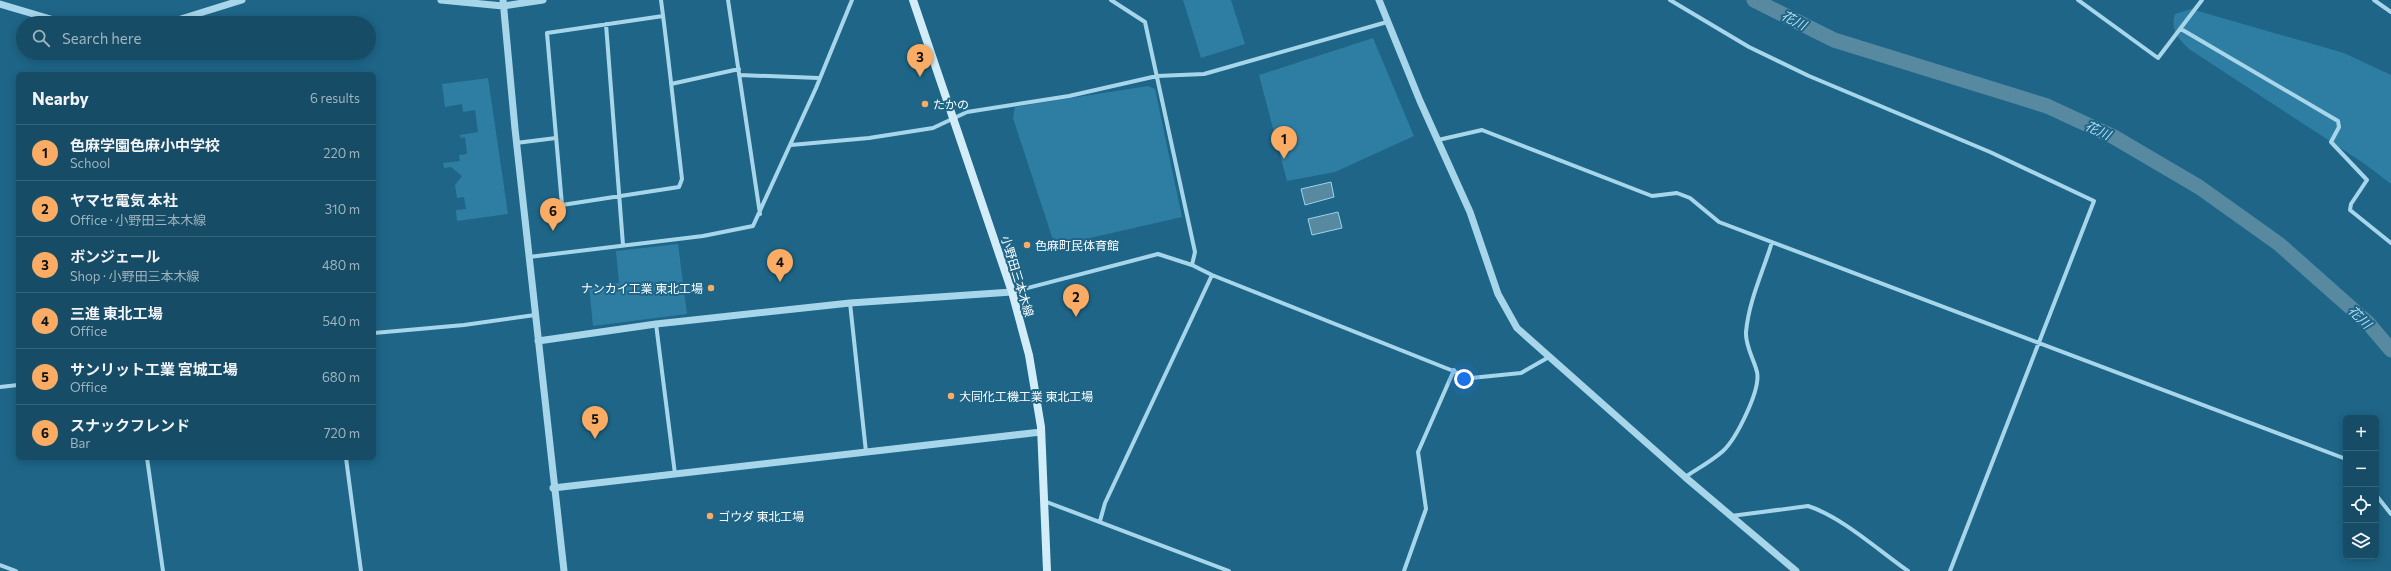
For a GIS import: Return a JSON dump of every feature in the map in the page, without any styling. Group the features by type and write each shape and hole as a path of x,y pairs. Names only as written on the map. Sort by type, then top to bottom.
{"main road":[{"name":"小野田三本木線","path":"913,0 1012,292 1029,356 1041,432 1047,571"}],"street":[{"path":"191,16 242,0"},
{"path":"441,0 503,3 542,0"},
{"path":"661,0 663,16 671,84 682,179 679,187 562,205 547,33 663,16"},
{"path":"728,0 760,215"},
{"path":"529,257 702,236 753,226 760,215 791,145 852,0"},
{"path":"1111,0 1145,22 1158,76 1195,252 1192,265"},
{"path":"1380,0 1387,22 1470,212 1498,294 1517,328 1685,477 1796,571"},
{"path":"1670,0 1749,47 1810,76 1990,152 2094,201 1950,571"},
{"path":"2078,0 2158,58 2202,0"},
{"path":"2374,0 2391,12"},
{"path":"503,3 516,143 553,488 564,571"},
{"path":"0,4 40,16"},
{"path":"791,145 890,136 936,128 967,112 1068,96 1158,76 1204,74 1387,22"},
{"path":"606,24 623,245"},
{"path":"2180,28 2338,121 2339,127 2331,142 2367,180 2351,204 2350,210 2391,243"},
{"path":"671,84 739,69"},
{"path":"739,75 819,78"},
{"path":"1438,140 1482,130 1652,196 1677,193 1690,198 1719,222 2343,458"},
{"path":"516,143 556,138"},
{"path":"1685,477 1722,452 1735,437 1751,400 1758,381 1746,334 1748,316 1756,287 1772,242"},
{"path":"538,340 656,324 850,303 1012,292 1158,254 1192,265 1212,275 1476,378 1514,375 1528,370 1550,356"},
{"path":"1100,521 1105,503 1212,275"},
{"path":"850,303 866,452"},
{"path":"376,333 464,325 535,315"},
{"path":"656,324 675,474"},
{"path":"1404,571 1426,510 1418,452 1454,370"},
{"path":"0,387 16,385"},
{"path":"553,488 1041,432"},
{"path":"147,460 163,571"},
{"path":"346,460 361,571"},
{"path":"2379,499 2391,514"},
{"path":"1044,501 1229,571"},
{"path":"1731,516 1808,506 1818,509 1854,532 1908,571"},
{"path":"0,565 16,571"}],"shaded area":[{"path":"1183,0 1231,0 1245,44 1201,58"},
{"path":"2191,9 2344,53 2391,75 2391,184 2365,164 2189,49 2176,33 2174,29 2174,20 2175,14"},
{"path":"1373,38 1414,136 1335,172 1287,181 1259,75"},
{"path":"488,78 508,214 457,221 456,210 466,209 464,197 457,198 455,185 462,176 451,167 444,168 443,163 460,161 459,155 467,154 465,137 461,138 460,135 478,132 475,110 463,112 462,104 445,107 442,84"},
{"path":"1148,86 1155,89 1182,217 1055,246 1013,118 1015,107"},
{"path":"1331,182 1334,197 1305,205 1301,189"},
{"path":"1338,212 1342,228 1312,235 1308,219"},
{"path":"678,244 687,314 593,326 589,287 619,283 616,251"}],"waterway":[{"name":"花川","path":"1754,0 1834,40 2047,106 2114,137 2199,187 2279,244 2368,323 2391,350"}],"place":[{"name":"ボンジェール","path":"920,77"},
{"name":"たかの","path":"925,104"},
{"name":"色麻学園色麻小中学校","path":"1284,159"},
{"name":"スナックフレンド","path":"553,231"},
{"name":"色麻町民体育館","path":"1027,245"},
{"name":"三進 東北工場","path":"780,282"},
{"name":"ナンカイ工業 東北工場","path":"711,288"},
{"name":"ヤマセ電気 本社","path":"1076,317"},
{"name":"大同化工機工業 東北工場","path":"951,396"},
{"name":"サンリット工業 宮城工場","path":"595,439"},
{"name":"ゴウダ 東北工場","path":"710,516"}]}
